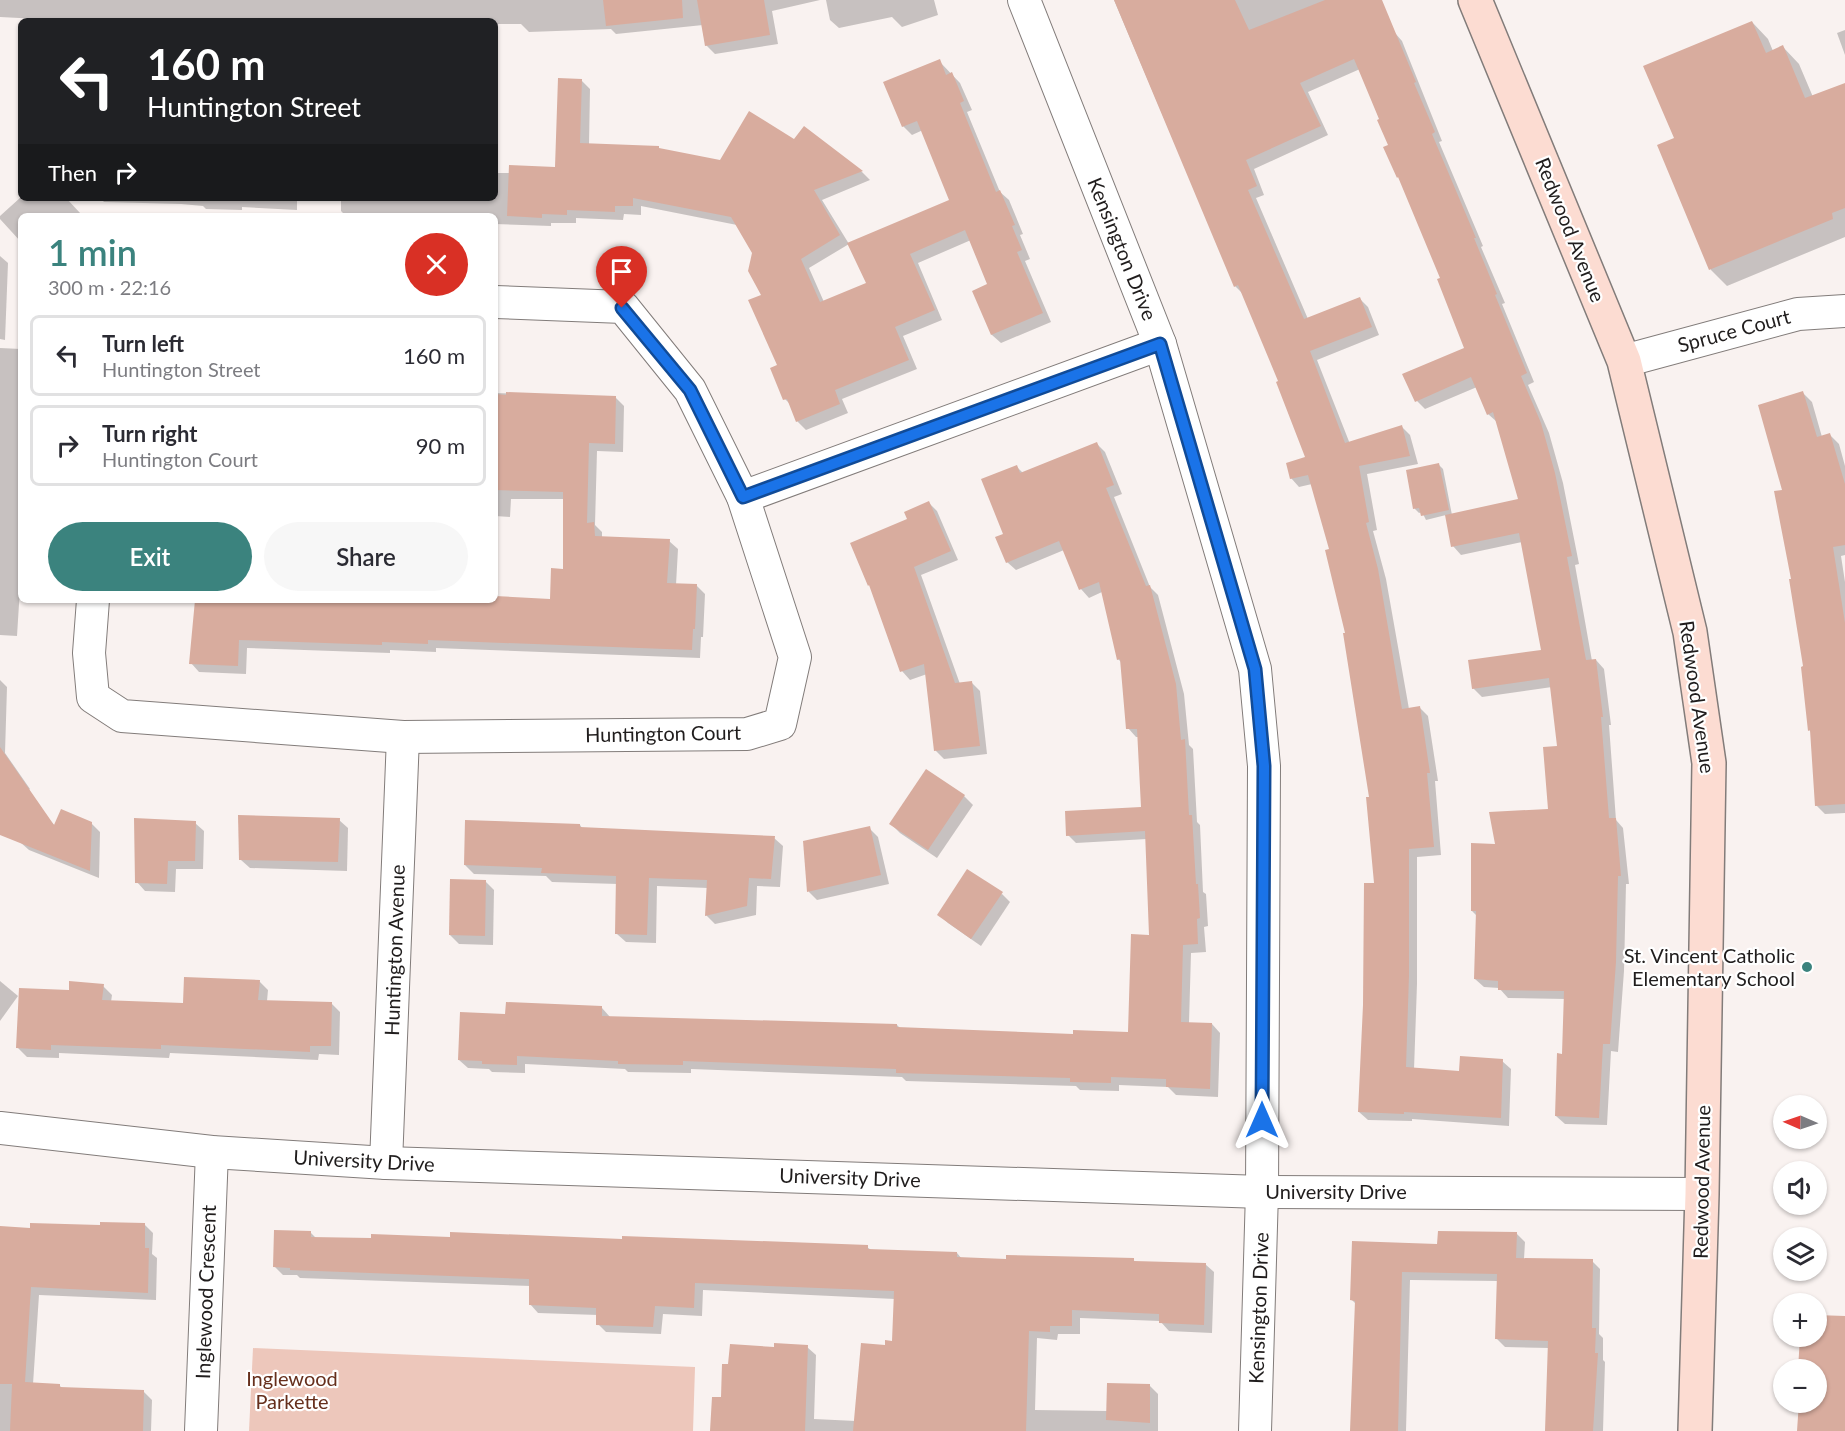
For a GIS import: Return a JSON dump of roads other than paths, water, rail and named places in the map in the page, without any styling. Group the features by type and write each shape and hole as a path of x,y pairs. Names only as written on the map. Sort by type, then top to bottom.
{"street":[{"name":"Kensington Drive","path":"1024,0 1160,344 1255,669 1264,766 1262,1191 1255,1431"},
{"name":"Redwood Avenue","path":"1475,0 1624,361 1690,632 1709,763 1702,1194 1695,1431"},
{"name":"Huntington Court","path":"93,603 89,653 93,697 122,716 403,737 747,734 780,724 795,657 743,497 690,390 622,308 498,302"},
{"name":"Spruce Court","path":"1624,361 1798,314 1845,311"},
{"path":"743,497 1160,344"},
{"name":"Huntington Avenue","path":"386,1163 403,737"},
{"name":"University Drive","path":"0,1128 212,1152 386,1163 1262,1191 1702,1194"},
{"name":"Inglewood Crescent","path":"201,1431 212,1152"}],"place":[{"name":"St. Vincent Catholic Elementary School","path":"1807,967"}],"park label":[{"name":"Inglewood Parkette","path":"292,1390"}]}
